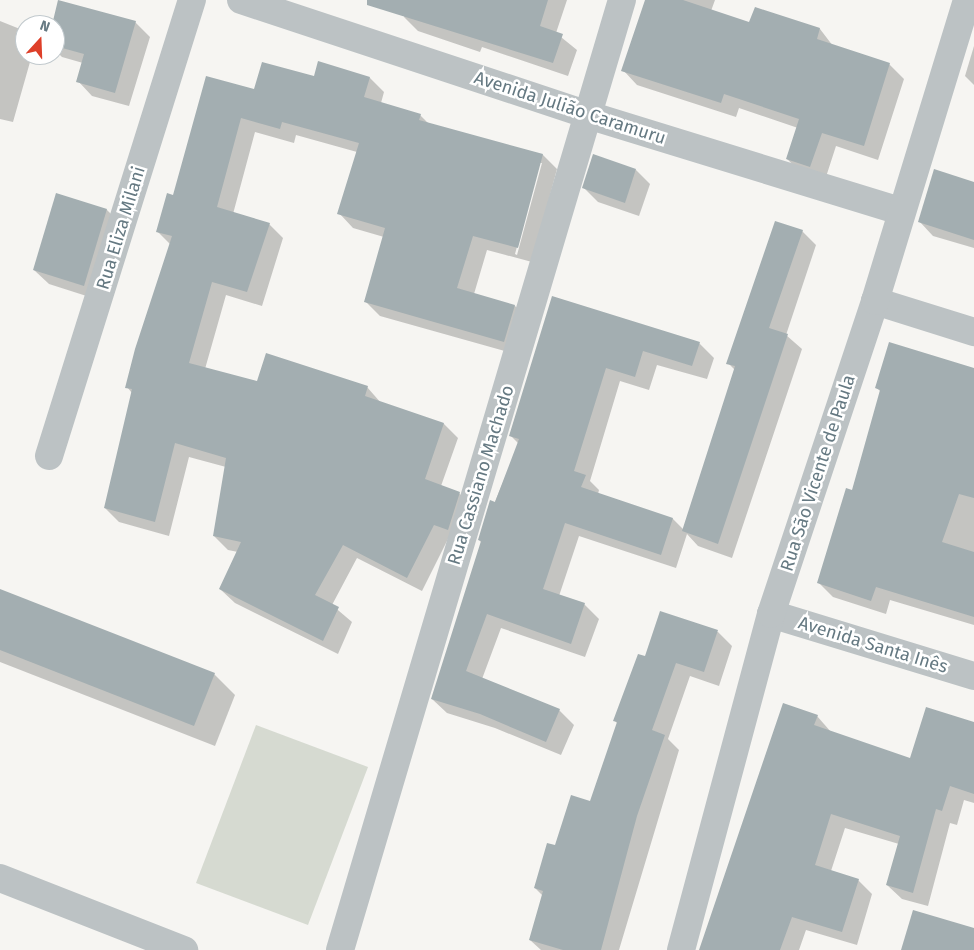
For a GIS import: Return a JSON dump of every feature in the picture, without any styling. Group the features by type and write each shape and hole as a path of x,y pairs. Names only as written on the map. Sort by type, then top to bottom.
{"street":[{"name":"Rua Eliza Milani","path":"49,456 192,0"},
{"name":"Avenida Julião Caramuru","path":"241,0 588,115 901,211"},
{"name":"Rua Cassiano Machado","path":"340,950 622,0"},
{"name":"Rua São Vicente de Paula","path":"681,950 771,614 875,301 967,0"},
{"path":"875,301 974,332"},
{"name":"Avenida Santa Inês","path":"771,614 974,676"},
{"path":"0,878 184,950"}],"shaded area":[{"path":"256,725 368,767 308,925 196,883"}],"building":[{"path":"58,0 136,21 115,93 76,82 84,54 65,49 65,15 54,15"},
{"path":"367,0 548,0 540,26 563,34 553,63 367,5"},
{"path":"645,0 683,0 749,22 755,7 820,28 817,39 890,63 864,146 822,133 810,167 786,159 799,119 724,94 721,103 621,71"},
{"path":"318,61 370,77 364,97 421,114 419,120 543,154 518,248 473,236 457,288 515,305 504,342 364,302 385,228 337,214 359,143 282,122 280,129 241,118 217,207 270,223 247,292 212,282 189,363 257,381 266,353 368,386 365,396 444,423 425,479 460,492 448,530 434,525 407,578 343,545 315,595 339,607 323,641 219,589 241,542 213,536 226,458 175,443 155,522 104,508 132,389 125,388 135,349 172,236 156,232 167,193 173,195 206,76 254,89 262,62 314,76"},
{"path":"593,154 636,169 625,203 582,188"},
{"path":"934,169 974,182 974,240 918,222"},
{"path":"56,193 107,209 84,286 33,270"},
{"path":"775,221 803,230 769,328 788,334 718,544 682,531 735,366 726,364"},
{"path":"552,296 700,342 692,366 643,351 635,377 606,368 574,471 586,475 581,487 673,518 661,555 565,523 543,589 585,603 571,644 487,614 466,671 560,709 546,742 480,714 431,699 481,541 478,540 490,500 495,502 519,439 509,436"},
{"path":"889,342 974,368 974,498 959,494 942,542 974,552 974,617 876,587 871,601 817,583 846,488 852,490 880,390 875,388"},
{"path":"0,589 215,673 194,726 0,650"},
{"path":"660,611 718,630 704,672 676,663 652,730 665,735 637,816 601,950 563,950 529,940 543,891 534,888 547,843 555,845 571,795 590,801 617,722 613,721 638,654 645,656"},
{"path":"783,703 818,715 814,725 910,758 926,707 974,722 974,794 950,786 942,811 936,809 913,893 886,885 900,836 831,814 815,865 859,879 842,932 792,917 780,950 699,950"},
{"path":"913,910 974,928 974,950 901,950"}]}
